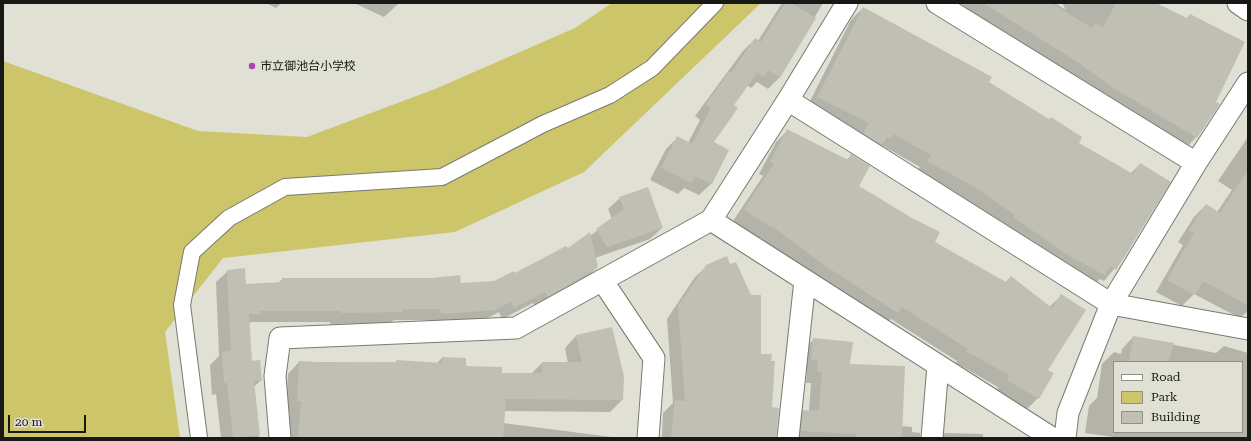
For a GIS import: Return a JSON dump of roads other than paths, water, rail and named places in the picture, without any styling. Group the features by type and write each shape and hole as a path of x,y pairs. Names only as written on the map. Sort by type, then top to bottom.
{"street":[{"path":"199,438 182,305 192,252 229,218 285,187 442,177 543,124 610,95 652,68 715,3"},
{"path":"280,438 275,376 280,338 516,328 711,220 788,100 847,3"},
{"path":"937,3 1196,163"},
{"path":"1238,3 1248,10"},
{"path":"1065,438 1068,413 1111,304 1196,163 1248,83"},
{"path":"788,100 1111,304 1248,329"},
{"path":"711,220 1052,438"},
{"path":"602,280 654,358 648,438"},
{"path":"788,438 805,280"},
{"path":"932,438 938,365"}],"place":[{"name":"市立御池台小学校","path":"252,66"}]}
